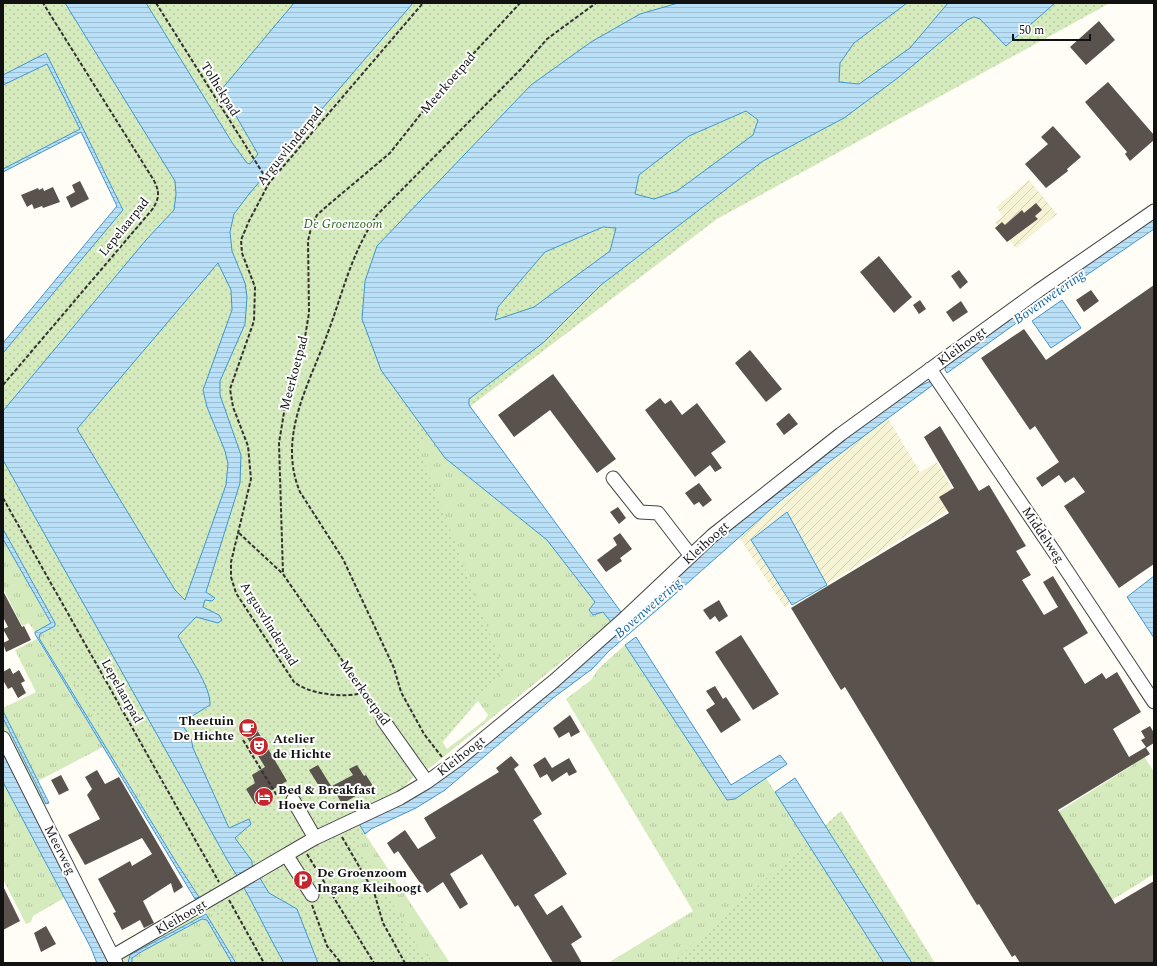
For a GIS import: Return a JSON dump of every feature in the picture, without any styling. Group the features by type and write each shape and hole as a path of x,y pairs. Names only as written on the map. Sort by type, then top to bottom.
{"street":[{"name":"Kleihoogt","path":"115,960 229,890 288,856 315,838 400,798 427,782 554,681 625,618 713,535 841,434 1038,291 1154,211"},
{"name":"Middelweg","path":"930,369 1154,702"},
{"path":"613,478 640,512 658,514 691,556"},
{"name":"Meerkoetpad","path":"383,720 427,782"},
{"name":"Meerweg","path":"3,738 115,960"},
{"path":"293,800 315,838"},
{"path":"288,856 312,895"}],"path":[{"name":"Lepelaarpad","path":"3,385 151,210 158,198 159,191 43,3"},
{"name":"Tolhekpad","path":"156,3 269,183"},
{"name":"Argusvlinderpad","path":"364,692 351,695 316,692 305,689 294,682 233,586 231,562 250,484 251,469 248,446 233,407 230,389 231,380 252,330 255,302 255,288 242,253 241,240 251,215 269,183 423,3"},
{"name":"Meerkoetpad","path":"383,720 283,574 279,443 288,388 304,343 309,313 308,241 311,228 317,215 390,153 439,91 520,3"},
{"path":"448,766 424,734 401,692 394,668 343,559 300,492 296,482 292,455 296,418 309,376 328,334 350,265 362,239 377,215 522,69 547,39 596,3"},
{"name":"Lepelaarpad","path":"3,498 229,890 264,963"},
{"path":"239,533 283,574"},
{"path":"243,740 276,794 286,788 293,800"},
{"path":"336,828 370,883 383,923 405,963"},
{"path":"302,846 374,963"},
{"path":"312,895 311,898 315,915 327,946 341,963"}],"shaded area":[{"path":"1029,180 1057,214 1016,248 995,222 1003,216 996,207"},
{"path":"888,418 920,472 937,462 960,503 827,584 787,512 751,540 791,603 785,608 739,537 829,462"}],"green space":[{"name":"De Groenzoom","path":"3,3 1110,3 717,219 418,446 504,670 357,843 419,949 436,963 242,963 43,631 53,624 3,534 3,348 122,207 83,129 3,171"},
{"path":"640,14 445,458 547,540 611,622 426,771 413,753 282,456","holes":["441,649 488,715 485,720 447,749 440,738"]},
{"path":"3,502 215,880 198,904 195,899 199,897 39,638 40,634 55,626"},
{"path":"3,539 51,623 35,632 29,623 22,626 3,588"},
{"path":"37,639 103,747 38,781 3,711 3,708 36,692 15,650"},
{"path":"625,645 727,800 735,799 766,778 884,963 608,963 693,911 566,699 591,680 599,668"},
{"path":"3,718 46,804 41,805 3,731"},
{"path":"1144,756 1154,772 1154,874 1112,900 1058,812 1133,765 1132,763"},
{"path":"3,782 64,898 33,916 31,922 26,924 3,879"},
{"path":"841,811 935,963 672,963"},
{"path":"358,822 450,963 379,963 308,851"},
{"path":"222,898 261,963 236,963 206,914 136,952 129,957 128,963 123,963 124,957"},
{"path":"201,919 207,920 232,963 132,963 132,958 141,952"}],"water":[{"path":"65,3 146,3 233,144 247,163 250,164 258,154 221,90 294,3 413,3 249,194 234,214 230,232 232,251 245,283 247,297 245,324 220,381 220,395 241,455 240,483 206,592 215,598 212,601 205,600 203,607 219,615 222,620 218,623 196,617 178,636 203,680 207,689 210,705 181,723 191,738 193,748 229,828 249,819 251,824 235,838 252,861 252,865 269,893 297,909 318,963 284,963 244,887 229,863 3,460 3,411 146,240 174,210 176,194 175,181","holes":["218,263 231,290 232,310 203,390 207,407 225,451 228,464 226,485 185,600 175,590 77,429"]},
{"path":"678,3 907,3 854,43 840,63 839,82 859,84 910,48 948,3 1055,3 1006,46 980,19 974,17 967,20 899,77 844,118 763,161 601,285 544,342 469,399 469,405 621,612 611,622 603,612 593,615 589,610 595,602 547,540 445,458 381,370 362,319 365,281 377,246 531,85 591,42 640,14","holes":["746,111 758,120 753,135 677,191 654,199 635,194 639,175 689,136","603,227 616,228 610,251 534,307 495,320 498,307 545,252"]},
{"path":"46,53 123,210 3,353 3,343 117,206 81,132 3,172 3,169 80,129 47,64 3,85 3,75"},
{"name":"Bovenwetering","path":"1154,215 1154,229 1015,324 947,373 945,370 946,365"},
{"path":"1062,300 1081,328 1051,348 1032,321"},
{"name":"Bovenwetering","path":"931,381 934,384 829,462 779,502 609,651 592,669 553,698 445,790 416,808 371,829 365,834 358,822 403,802 817,458 919,386"},
{"path":"787,512 827,585 792,605 751,540"},
{"path":"3,529 55,623 55,626 40,634 39,638 199,897 195,899 35,634 35,632 51,623 3,539"},
{"path":"1154,576 1154,638 1127,597"},
{"path":"636,637 731,785 780,755 787,764 735,799 727,800 625,645"},
{"path":"3,711 49,803 46,804 3,718"},
{"path":"3,753 109,963 97,963 91,948 3,782"},
{"path":"795,778 912,963 884,963 775,792"},
{"path":"206,914 236,963 232,963 207,920 202,919 141,952 132,958 132,963 128,963 130,955"}],"building":[{"path":"1099,21 1115,40 1086,65 1070,47"},
{"path":"1108,82 1154,135 1154,140 1130,161 1125,154 1127,152 1085,102"},
{"path":"1053,126 1081,157 1067,169 1068,171 1046,188 1025,164 1048,144 1041,137"},
{"path":"80,181 89,199 71,208 66,197 75,192 72,185"},
{"path":"53,187 60,202 43,208 42,206 34,209 32,204 27,207 21,195 38,188 39,190 43,188 44,191"},
{"path":"1036,203 1042,210 1035,216 1038,219 1007,242 995,228 1002,222 1005,225 1022,210 1024,213"},
{"path":"879,256 912,297 894,313 860,272"},
{"path":"959,270 968,282 960,289 951,276"},
{"path":"1154,285 1154,564 1119,588 1064,506 1085,492 1074,477 1065,483 1059,475 1042,487 1036,478 1059,462 1035,426 1030,430 981,358 1024,329 1046,360"},
{"path":"1091,290 1099,301 1084,312 1076,300"},
{"path":"920,300 926,309 919,314 913,305"},
{"path":"961,301 968,312 953,322 946,312"},
{"path":"750,350 782,389 766,402 735,363"},
{"path":"553,374 616,459 597,473 550,410 514,437 498,415"},
{"path":"660,398 665,404 671,400 682,415 697,403 726,442 711,453 722,468 715,472 710,465 695,477 645,410"},
{"path":"789,413 798,424 784,435 776,424"},
{"path":"940,426 979,491 989,485 1026,546 1016,551 1031,575 1022,580 1044,615 1058,607 1043,582 1053,576 1088,633 1063,648 1085,684 1102,673 1106,679 1117,672 1141,712 1113,729 1129,757 1146,747 1141,740 1145,738 1141,731 1150,726 1154,733 1154,743 1146,748 1150,754 1058,810 1115,904 1154,881 1154,963 1020,963 1015,955 1012,957 979,904 977,905 845,687 841,690 791,608 949,513 939,497 954,488 924,437"},
{"path":"699,483 712,500 703,507 699,502 694,505 685,493"},
{"path":"618,507 626,518 619,524 610,512"},
{"path":"620,533 632,549 620,558 622,561 606,572 597,560 617,545 613,538"},
{"path":"3,591 22,627 24,626 31,640 6,652 3,643 9,640 3,629 8,627 3,617"},
{"path":"719,600 728,616 719,622 715,616 710,620 703,610"},
{"path":"741,635 779,694 753,710 715,652"},
{"path":"10,668 13,674 19,670 25,681 21,683 26,693 18,698 12,687 8,689 3,680 3,672"},
{"path":"715,686 723,699 726,697 741,720 721,733 706,710 715,704 706,691"},
{"path":"570,715 580,732 571,737 569,732 559,738 553,728"},
{"path":"257,730 287,781 270,791 272,795 255,804 246,789 255,783 252,775 265,767 246,736"},
{"path":"511,756 519,765 514,769 542,814 533,820 567,874 534,895 547,915 562,905 582,937 571,944 582,963 553,963 518,905 515,907 482,854 450,874 468,904 460,909 443,882 427,893 398,851 394,854 387,843 405,830 418,849 436,838 424,818 499,772 496,768"},
{"path":"545,757 552,768 569,758 577,772 569,776 567,772 552,782 547,774 540,778 533,765"},
{"path":"318,765 331,786 322,791 309,770"},
{"path":"357,765 373,786 342,804 332,786 353,775 349,769"},
{"path":"97,770 105,784 119,777 183,887 174,893 171,883 143,901 154,923 144,928 140,920 122,930 113,913 116,912 98,879 130,861 132,866 152,854 142,838 85,865 68,835 100,819 87,795 92,789 85,777"},
{"path":"61,775 69,790 59,795 51,780"},
{"path":"3,886 20,921 3,930"},
{"path":"46,926 56,944 41,952 34,933"}],"place":[{"name":"Theetuin De Hichte","path":"248,728"},
{"name":"Atelier de Hichte","path":"259,746"},
{"name":"Bed & Breakfast Hoeve Cornelia","path":"264,797"},
{"name":"De Groenzoom Ingang Kleihoogt","path":"303,880"}]}
